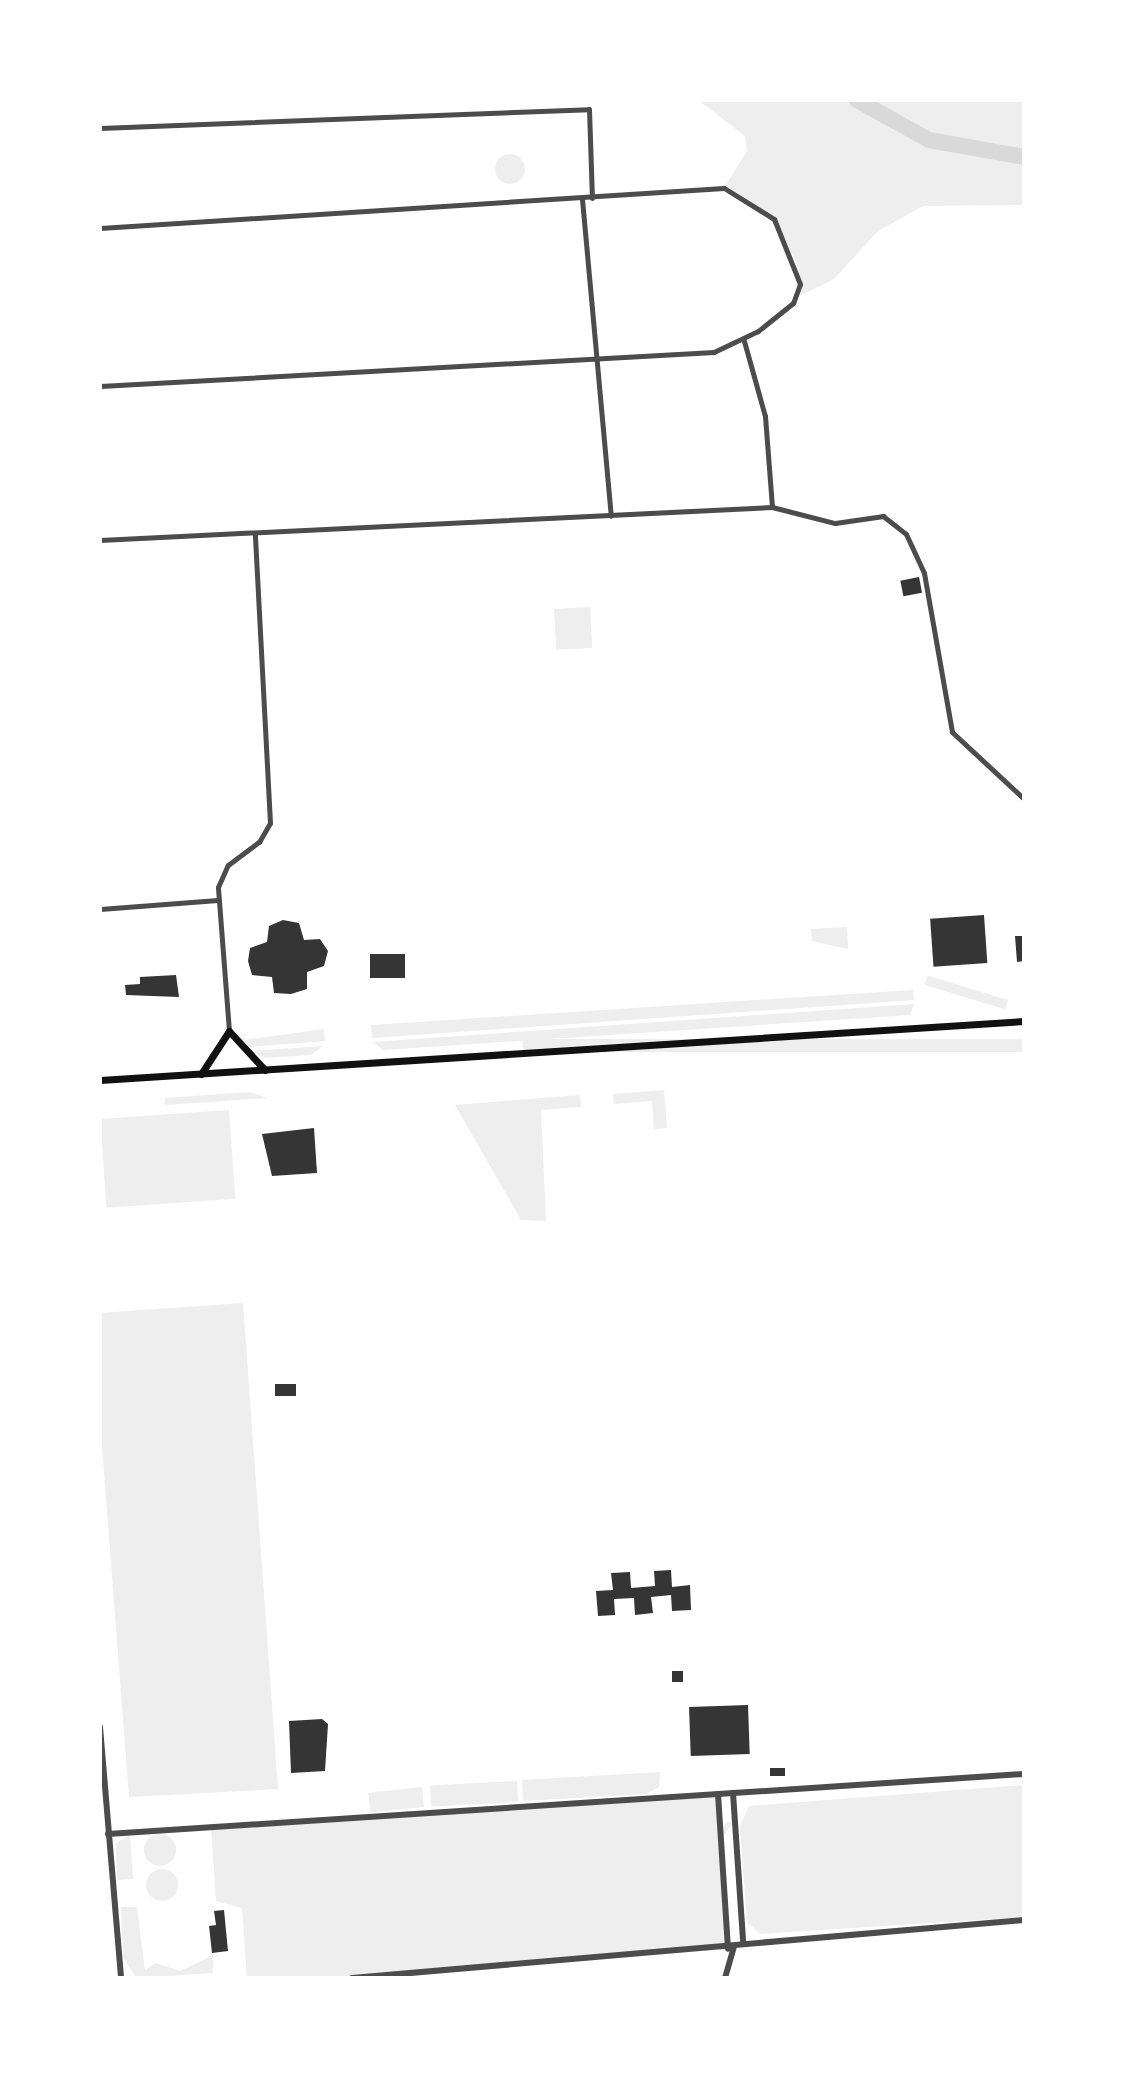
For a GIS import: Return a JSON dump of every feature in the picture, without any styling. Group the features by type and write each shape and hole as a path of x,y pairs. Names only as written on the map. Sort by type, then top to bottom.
{"main road":[{"path":"100,1080 1024,1021"},
{"path":"201,1074 229,1031 265,1070"}],"street":[{"path":"589,100 592,198"},
{"path":"100,128 589,109"},
{"path":"100,228 724,188 741,195 787,238 799,296 744,341 714,352 596,361 100,386"},
{"path":"582,199 611,516"},
{"path":"744,341 765,416 772,507"},
{"path":"100,540 772,507 835,523 883,516 906,534 924,573 952,732 1024,799"},
{"path":"229,1031 218,900 228,865 259,842 270,823 255,534"},
{"path":"100,909 218,900"},
{"path":"100,1727 110,1892 121,1978"},
{"path":"108,1834 1024,1774"},
{"path":"733,1793 743,1941"},
{"path":"718,1794 731,1947 725,1978"},
{"path":"100,1893 110,1892"},
{"path":"352,1978 731,1947 743,1941 1024,1920"}],"shaded area":[{"path":"698,100 1024,100 1024,205 923,206 878,231 834,279 799,296 797,265 779,225 724,188 747,151 745,136"},
{"path":"510,154 516,155 524,163 524,175 516,183 510,184 504,183 496,175 495,169 496,163 504,155"},
{"path":"590,607 592,648 556,650 554,609"},
{"path":"847,927 848,949 812,941 811,929"},
{"path":"928,975 1008,1000 1005,1010 925,985"},
{"path":"913,990 914,1000 372,1038 371,1025"},
{"path":"914,1004 910,1015 383,1050 373,1042"},
{"path":"324,1029 325,1041 248,1047 244,1040"},
{"path":"523,1039 1024,1039 1024,1052 523,1052"},
{"path":"323,1046 311,1055 265,1058 252,1051"},
{"path":"664,1090 667,1128 654,1129 652,1101 614,1104 613,1094"},
{"path":"249,1092 268,1098 165,1105 165,1098"},
{"path":"580,1095 581,1107 541,1110 546,1221 521,1220 455,1105"},
{"path":"229,1110 235,1199 107,1208 100,1119"},
{"path":"243,1303 278,1789 129,1797 101,1433 100,1313"},
{"path":"660,1772 659,1787 646,1794 523,1801 522,1780"},
{"path":"517,1781 518,1802 431,1807 430,1786"},
{"path":"1024,1785 1024,1917 760,1934 747,1922 740,1826 749,1806"},
{"path":"422,1787 424,1807 370,1813 368,1793"},
{"path":"718,1794 728,1949 352,1978 247,1978 242,1908 216,1901 211,1827"},
{"path":"728,1821 732,1824 673,1902 669,1899"},
{"path":"160,1834 171,1839 176,1850 171,1861 160,1866 149,1861 144,1850 149,1839"},
{"path":"130,1835 133,1879 117,1880 116,1843"},
{"path":"162,1869 173,1874 178,1885 173,1896 162,1901 151,1896 146,1885 151,1874"},
{"path":"121,1907 137,1907 145,1970 156,1963 180,1971 213,1955 213,1973 136,1978 123,1957"}],"building":[{"path":"919,577 922,593 903,596 900,581"},
{"path":"984,915 987,963 933,967 930,919"},
{"path":"283,920 299,923 304,940 320,939 328,951 324,966 307,972 307,989 291,994 274,993 272,977 252,975 248,961 250,948 267,942 269,926"},
{"path":"1015,936 1024,936 1024,961 1017,962"},
{"path":"370,954 405,954 405,978 370,978"},
{"path":"176,975 179,997 126,995 125,985 140,984 140,977"},
{"path":"314,1128 317,1173 272,1176 262,1134"},
{"path":"275,1384 296,1384 296,1396 275,1396"},
{"path":"671,1570 672,1587 690,1585 691,1610 672,1611 671,1595 651,1597 653,1613 635,1615 634,1598 614,1599 615,1615 598,1616 596,1591 613,1590 611,1573 630,1572 631,1588 655,1586 654,1571"},
{"path":"672,1671 683,1671 683,1682 672,1682"},
{"path":"748,1705 750,1754 691,1756 689,1707"},
{"path":"322,1719 328,1724 325,1771 291,1773 289,1721"},
{"path":"770,1768 785,1768 785,1776 770,1776"},
{"path":"224,1910 228,1951 212,1953 209,1926 216,1925 214,1911"}],"waterway":[{"path":"857,100 929,140 1024,157"}]}
